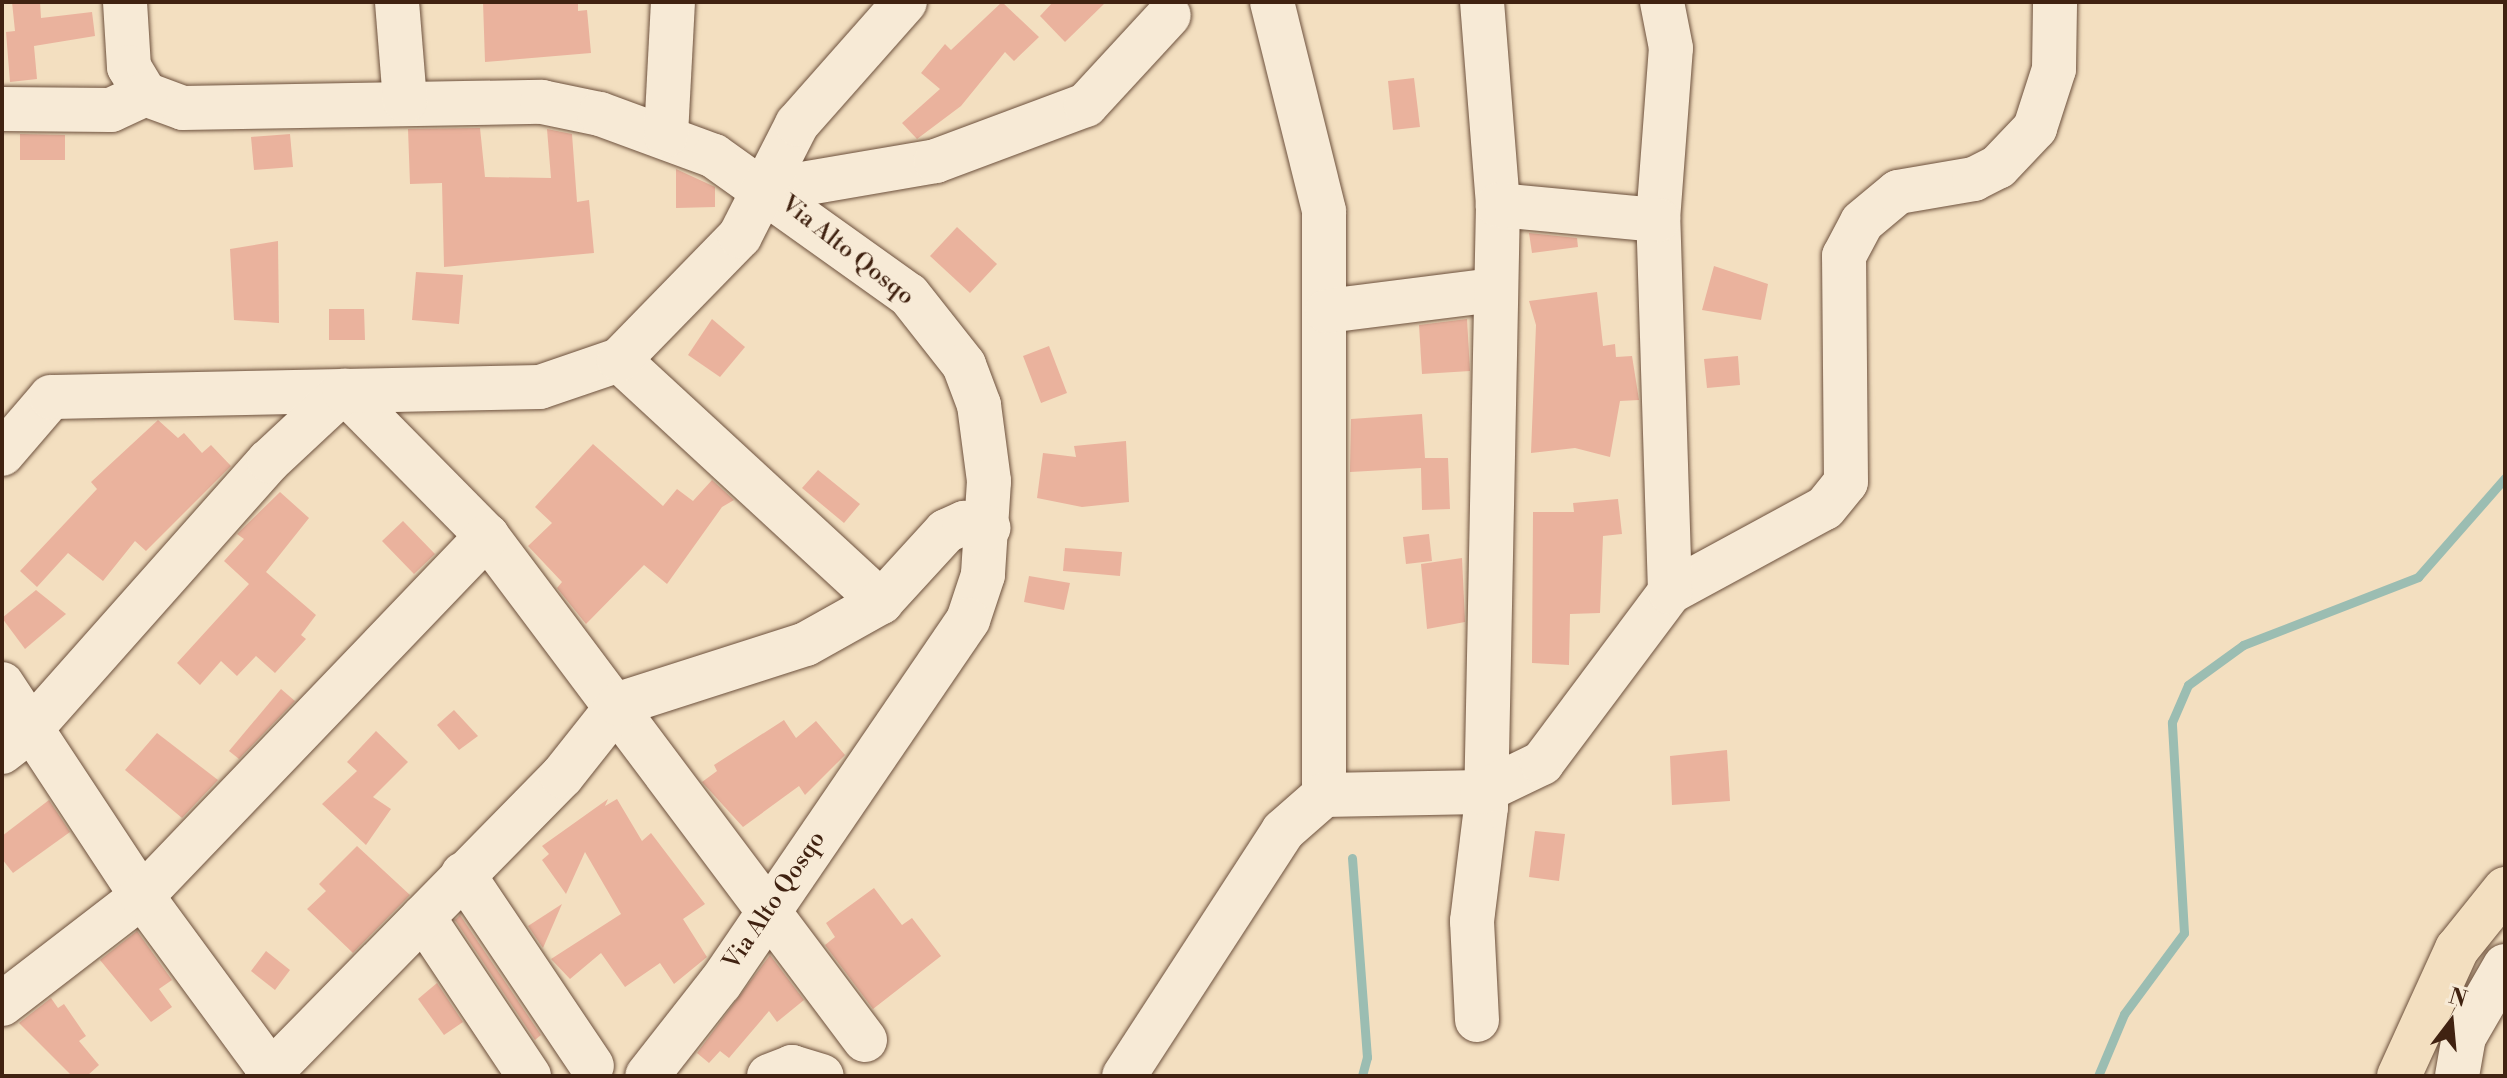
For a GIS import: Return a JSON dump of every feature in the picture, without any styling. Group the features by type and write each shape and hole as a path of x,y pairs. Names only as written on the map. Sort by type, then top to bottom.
{"main road":[{"path":"2399,1076 2457,949 2505,889"}],"street":[{"path":"2,109 111,110 145,94 129,67 125,2"},
{"path":"397,2 405,101"},
{"path":"666,135 673,2"},
{"path":"2,399 540,387 619,360 740,236 767,190 777,155 797,124 905,2"},
{"path":"1272,2 1324,211 1327,311 1324,795"},
{"path":"1477,1020 1472,921 1482,792 1493,290 1498,205 1482,2"},
{"path":"1662,2 1671,48 1658,220 1670,592"},
{"path":"1124,1076 1283,831 1324,795 1482,792 1542,763 1670,592 1825,508 1846,482 1844,256 1862,222 1898,192 1974,179 1998,167 2035,128 2054,69 2055,2"},
{"path":"767,190 936,161 1086,105 1169,15"},
{"name":"Via Alto Qosqo","path":"145,94 183,108 405,101 542,102 666,135 714,156 767,190 909,295 946,335 979,405 989,528 978,590 946,660 769,905 720,983 647,1076"},
{"path":"1498,205 1658,220"},
{"path":"1327,311 1493,290"},
{"path":"619,360 881,602"},
{"path":"344,391 487,536 619,704 679,798 769,905 865,1040"},
{"path":"16,742 269,461 344,391"},
{"path":"2,454 51,397"},
{"path":"2,684 16,742 142,896 271,1075 463,874 562,776 619,704 806,644 881,602 946,531 964,523 989,528"},
{"path":"2,1004 142,896 487,536"},
{"path":"463,874 592,1066"},
{"path":"423,917 529,1076"},
{"path":"2457,1076 2464,1037 2505,966"},
{"path":"769,1076 792,1067 822,1076"}],"building":[{"path":"12,2 40,2 41,18 92,12 95,36 34,46 37,79 10,82 6,32 15,31"},
{"path":"483,2 578,2 578,11 587,10 591,53 485,62"},
{"path":"1002,2 1039,37 1014,61 1005,52 961,106 917,139 902,123 940,89 921,73 945,44 951,50"},
{"path":"1053,2 1106,2 1065,42 1040,16"},
{"path":"1414,78 1420,127 1393,130 1388,81"},
{"path":"480,128 485,177 551,178 547,129 572,134 577,202 589,200 594,253 444,267 442,183 410,184 408,129"},
{"path":"20,134 65,135 65,160 20,160"},
{"path":"290,134 293,167 254,170 251,137"},
{"path":"676,169 715,187 715,207 676,208"},
{"path":"957,227 997,264 970,293 930,256"},
{"path":"1529,233 1577,238 1578,247 1532,253"},
{"path":"278,241 279,323 234,320 230,249"},
{"path":"1714,266 1768,284 1761,320 1702,310"},
{"path":"416,272 463,275 459,324 412,320"},
{"path":"1597,292 1603,346 1615,344 1616,357 1632,356 1639,400 1620,401 1610,457 1575,448 1531,453 1536,325 1529,301"},
{"path":"329,309 364,309 365,340 329,340"},
{"path":"712,319 745,347 720,377 688,355"},
{"path":"1467,319 1470,371 1422,374 1419,325"},
{"path":"1049,346 1067,393 1041,403 1023,356"},
{"path":"1738,356 1740,385 1707,388 1704,359"},
{"path":"1422,414 1425,458 1448,458 1450,509 1422,510 1421,468 1350,472 1351,419"},
{"path":"158,420 178,438 184,433 202,453 211,445 231,466 146,551 135,541 103,581 68,553 37,587 20,571 97,489 91,482"},
{"path":"1126,441 1129,502 1082,507 1037,498 1043,453 1076,457 1074,446"},
{"path":"593,444 663,506 677,489 693,501 712,480 734,500 722,507 667,584 644,565 586,624 557,588 562,582 528,546 552,523 535,507"},
{"path":"818,470 860,504 844,523 802,488"},
{"path":"280,492 309,518 266,572 316,615 301,635 306,639 275,673 256,656 237,676 221,661 200,685 177,663 249,584 224,561 244,539 237,534"},
{"path":"1618,499 1622,534 1603,536 1600,613 1570,614 1569,665 1532,663 1533,512 1574,512 1573,503"},
{"path":"403,521 435,554 414,574 382,541"},
{"path":"1429,534 1432,561 1406,564 1403,537"},
{"path":"1065,548 1122,552 1120,576 1063,571"},
{"path":"1462,558 1465,622 1427,629 1421,564"},
{"path":"1029,576 1070,583 1064,610 1024,602"},
{"path":"36,590 66,614 25,649 2,618"},
{"path":"281,689 295,701 239,759 229,751"},
{"path":"454,710 478,736 459,750 437,725"},
{"path":"784,720 796,738 816,721 845,755 805,795 799,786 743,827 702,782 717,771 714,765"},
{"path":"376,731 408,762 373,797 391,809 366,845 322,804 357,771 347,762"},
{"path":"157,733 218,780 182,818 125,770"},
{"path":"1727,750 1730,801 1672,805 1670,756"},
{"path":"608,799 605,806 617,799 642,841 651,833 705,904 683,919 707,957 674,984 660,963 625,987 601,953 570,979 551,959 621,914 585,852 566,894 542,860 549,854 542,846"},
{"path":"49,800 70,832 13,873 2,859 2,836"},
{"path":"1535,831 1565,834 1559,881 1529,877"},
{"path":"357,846 410,895 353,953 307,909 326,891 319,884"},
{"path":"874,888 902,925 912,918 941,956 873,1009 825,945 835,937 826,923"},
{"path":"562,904 543,948 528,926"},
{"path":"460,915 541,1035 535,1040 455,920"},
{"path":"137,931 172,980 159,989 172,1007 151,1022 100,960"},
{"path":"266,951 290,970 275,990 251,971"},
{"path":"770,955 804,1000 777,1022 769,1011 729,1058 720,1051 709,1063 697,1053"},
{"path":"437,983 463,1022 444,1035 418,999"},
{"path":"51,998 58,1008 64,1004 86,1036 79,1041 99,1065 87,1076 72,1076 19,1023"}],"waterway":[{"path":"2098,1076 2124,1014 2184,933 2172,722 2188,685 2243,645 2418,577 2505,478"},
{"path":"1352,858 1367,1057 1362,1076"}]}
